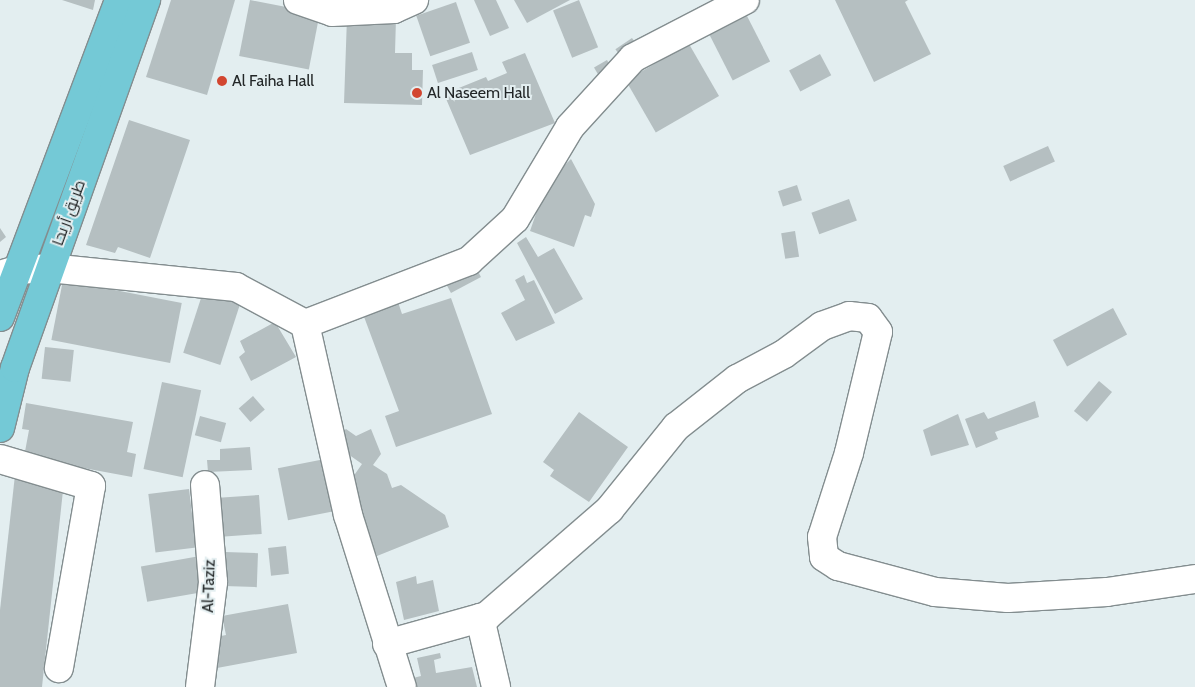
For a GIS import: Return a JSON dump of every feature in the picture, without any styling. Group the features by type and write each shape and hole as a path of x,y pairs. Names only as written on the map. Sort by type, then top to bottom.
{"main road":[{"name":"طريق أريحا","path":"0,316 8,273 119,0"},
{"name":"طريق أريحا","path":"0,428 15,368 49,268 146,0"}],"street":[{"path":"298,0 332,12 394,10 414,0"},
{"path":"305,324 469,261 515,219 570,127 633,58 745,0"},
{"path":"8,273 49,268 236,287 305,324 348,515 402,687"},
{"path":"388,644 487,616 609,510 676,428 737,379 784,354 822,326 849,316 868,318 878,332 849,453 822,537 824,557 838,566 935,592 1008,598 1107,592 1195,579"},
{"path":"0,459 91,486 59,668"},
{"name":"Al-Taziz","path":"200,687 213,582 205,484"},
{"path":"480,618 496,687"}],"building":[{"path":"62,0 95,0 93,10"},
{"path":"171,0 235,0 207,95 146,77"},
{"path":"250,0 320,14 309,70 239,56"},
{"path":"474,0 496,0 509,28 490,36"},
{"path":"514,0 570,0 527,23"},
{"path":"579,0 598,47 572,58 553,10"},
{"path":"835,0 908,0 905,2 931,54 874,82"},
{"path":"456,2 470,43 430,56 416,16"},
{"path":"747,16 770,61 733,81 710,35"},
{"path":"347,17 396,18 395,53 412,53 412,70 423,70 422,105 344,103"},
{"path":"632,38 640,50 623,61 615,49"},
{"path":"689,44 719,96 656,132 626,80"},
{"path":"472,52 478,70 438,83 432,65"},
{"path":"525,53 555,123 470,155 444,94 486,77 488,81 507,73 502,62"},
{"path":"820,54 831,75 800,92 789,70"},
{"path":"607,60 614,72 601,80 594,68"},
{"path":"129,120 190,140 150,258 118,247 115,253 86,245"},
{"path":"1048,146 1055,162 1010,181 1003,166"},
{"path":"571,159 595,204 591,217 585,215 574,247 530,231 547,182"},
{"path":"797,185 802,200 783,206 778,191"},
{"path":"849,199 857,221 819,234 811,213"},
{"path":"0,228 6,237 0,242"},
{"path":"795,231 799,257 785,259 781,233"},
{"path":"526,237 538,257 554,248 583,299 555,314 517,243"},
{"path":"473,262 481,277 451,293 443,278"},
{"path":"524,275 527,283 534,280 555,323 516,341 501,313 525,300 515,280"},
{"path":"63,280 182,303 170,363 51,340"},
{"path":"203,292 240,304 220,365 183,353"},
{"path":"451,298 492,414 396,447 385,416 399,411 363,314 398,302 402,314"},
{"path":"1113,308 1127,334 1067,366 1053,340"},
{"path":"275,322 296,357 251,381 239,357 245,352 240,341"},
{"path":"45,347 74,350 70,382 42,379"},
{"path":"1099,381 1112,392 1087,422 1074,411"},
{"path":"162,382 201,390 183,477 143,469"},
{"path":"253,396 265,410 250,422 239,408"},
{"path":"1035,401 1039,417 995,432 998,439 976,448 965,419 984,412 988,419"},
{"path":"26,403 133,422 127,452 136,454 132,477 24,457 29,430 22,429"},
{"path":"579,412 628,447 589,502 550,476 554,470 543,462"},
{"path":"958,414 969,445 931,456 923,430"},
{"path":"200,416 226,423 221,442 195,435"},
{"path":"346,429 356,436 371,429 381,454 373,465 387,474 392,488 401,485 445,515 449,527 377,556 348,484 362,464 348,454 339,435"},
{"path":"250,447 252,470 208,472 207,460 220,460 220,449"},
{"path":"325,459 335,511 288,520 278,468"},
{"path":"15,475 64,481 42,687 0,687 0,610"},
{"path":"189,489 196,548 155,553 148,494"},
{"path":"259,495 262,534 218,537 215,498"},
{"path":"286,546 289,574 271,576 268,548"},
{"path":"225,552 258,553 257,587 224,586"},
{"path":"200,556 206,591 147,602 141,566"},
{"path":"416,576 417,584 433,580 439,611 404,620 396,582"},
{"path":"288,604 297,653 217,668 211,638 226,635 222,616"},
{"path":"440,653 441,658 434,660 436,673 472,667 477,687 415,687 413,678 421,676 417,658"}],"place":[{"name":"Al Faiha Hall","path":"222,81"},
{"name":"Al Naseem Hall","path":"417,93"}]}
